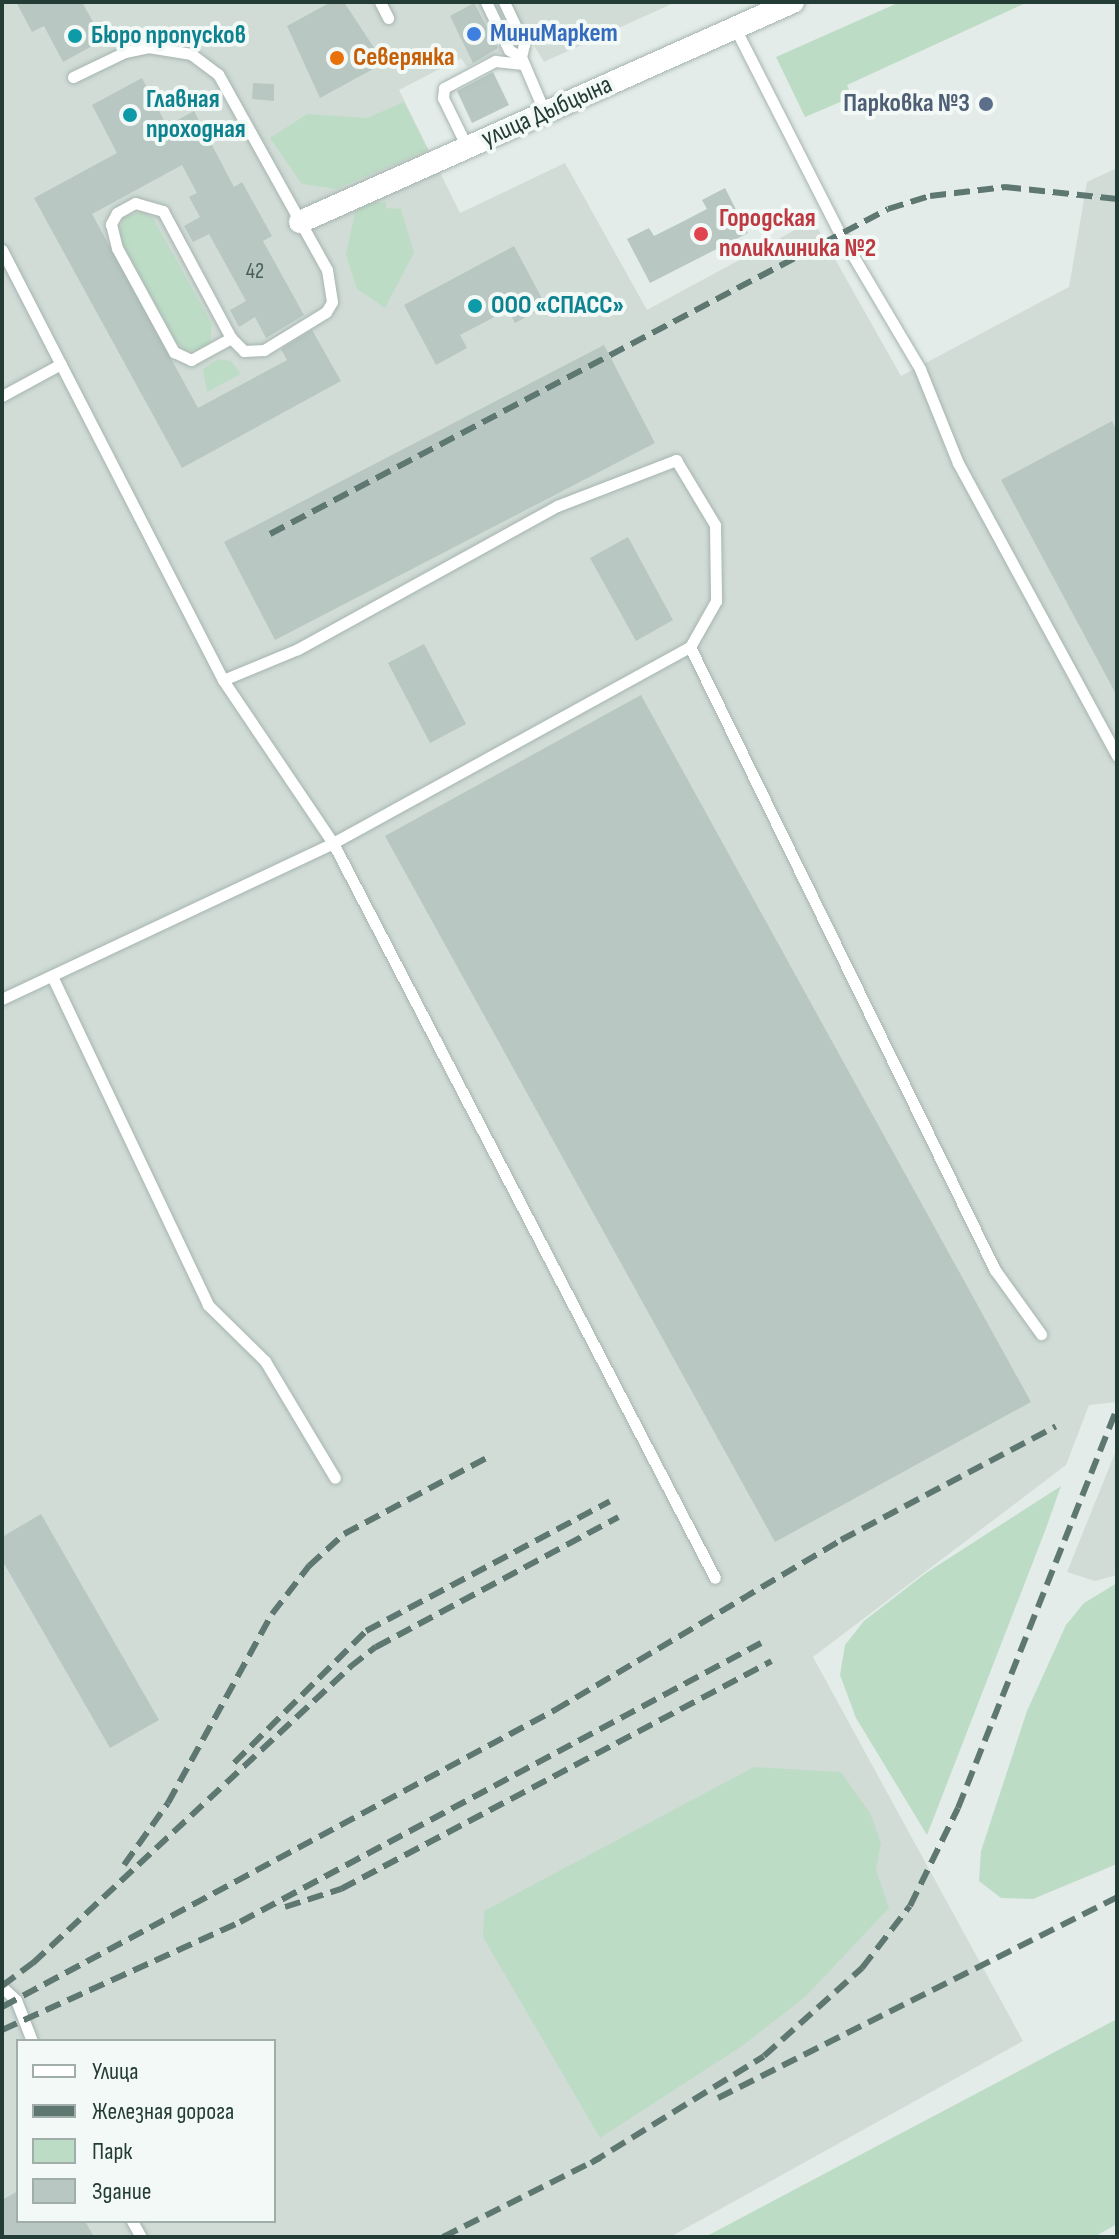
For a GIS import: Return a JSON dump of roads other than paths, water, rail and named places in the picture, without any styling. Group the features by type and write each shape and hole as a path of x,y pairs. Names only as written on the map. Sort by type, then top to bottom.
{"street":[{"name":"улица Дыбцына","path":"300,222 793,2"}],"lane":[{"path":"380,2 388,18"},
{"path":"486,2 509,50 522,60 545,113"},
{"path":"504,2 524,44 522,60"},
{"path":"735,28 840,234 920,369 958,463 1117,756"},
{"path":"73,77 125,52 148,47 177,50 200,60 218,74 330,279 332,302 326,312 264,350 244,351 231,338 163,211 147,203 123,207 111,224 112,235 174,352 191,360 231,338"},
{"path":"467,147 443,98 444,88 495,61 522,60"},
{"path":"2,250 223,680 333,843 715,1578"},
{"path":"2,396 61,364"},
{"path":"2,999 333,843 690,647 716,601 715,525 676,460 557,506 298,649 223,680"},
{"path":"690,647 966,1214 995,1270 1041,1334"},
{"path":"52,976 208,1305 265,1361 335,1478"},
{"path":"2,1987 16,2000 31,2039"}],"railway":[{"path":"270,534 888,209 930,196 1005,187 1117,199"},
{"path":"591,2163 764,2056 862,1968 910,1906 958,1808 1117,1408"},
{"path":"2,2007 555,1710 841,1540 1056,1426"},
{"path":"124,1865 168,1803 272,1614 309,1566 344,1534 490,1456"},
{"path":"234,1763 366,1631 610,1501"},
{"path":"2,1986 33,1963 350,1667 376,1647 618,1517"},
{"path":"2,2030 240,1922 761,1643"},
{"path":"285,1907 341,1889 771,1661"},
{"path":"718,2098 1117,1897"},
{"path":"443,2237 600,2158"}],"place":[{"name":"MиниMаркет","path":"474,34"},
{"name":"Бюро пропусков","path":"75,36"},
{"name":"Северянка","path":"337,58"},
{"name":"Парковка №3","path":"986,104"},
{"name":"Главная проходная","path":"130,115"},
{"name":"Городская поликлиника №2","path":"701,234"},
{"name":"ООО «СПАСС»","path":"475,306"}]}
